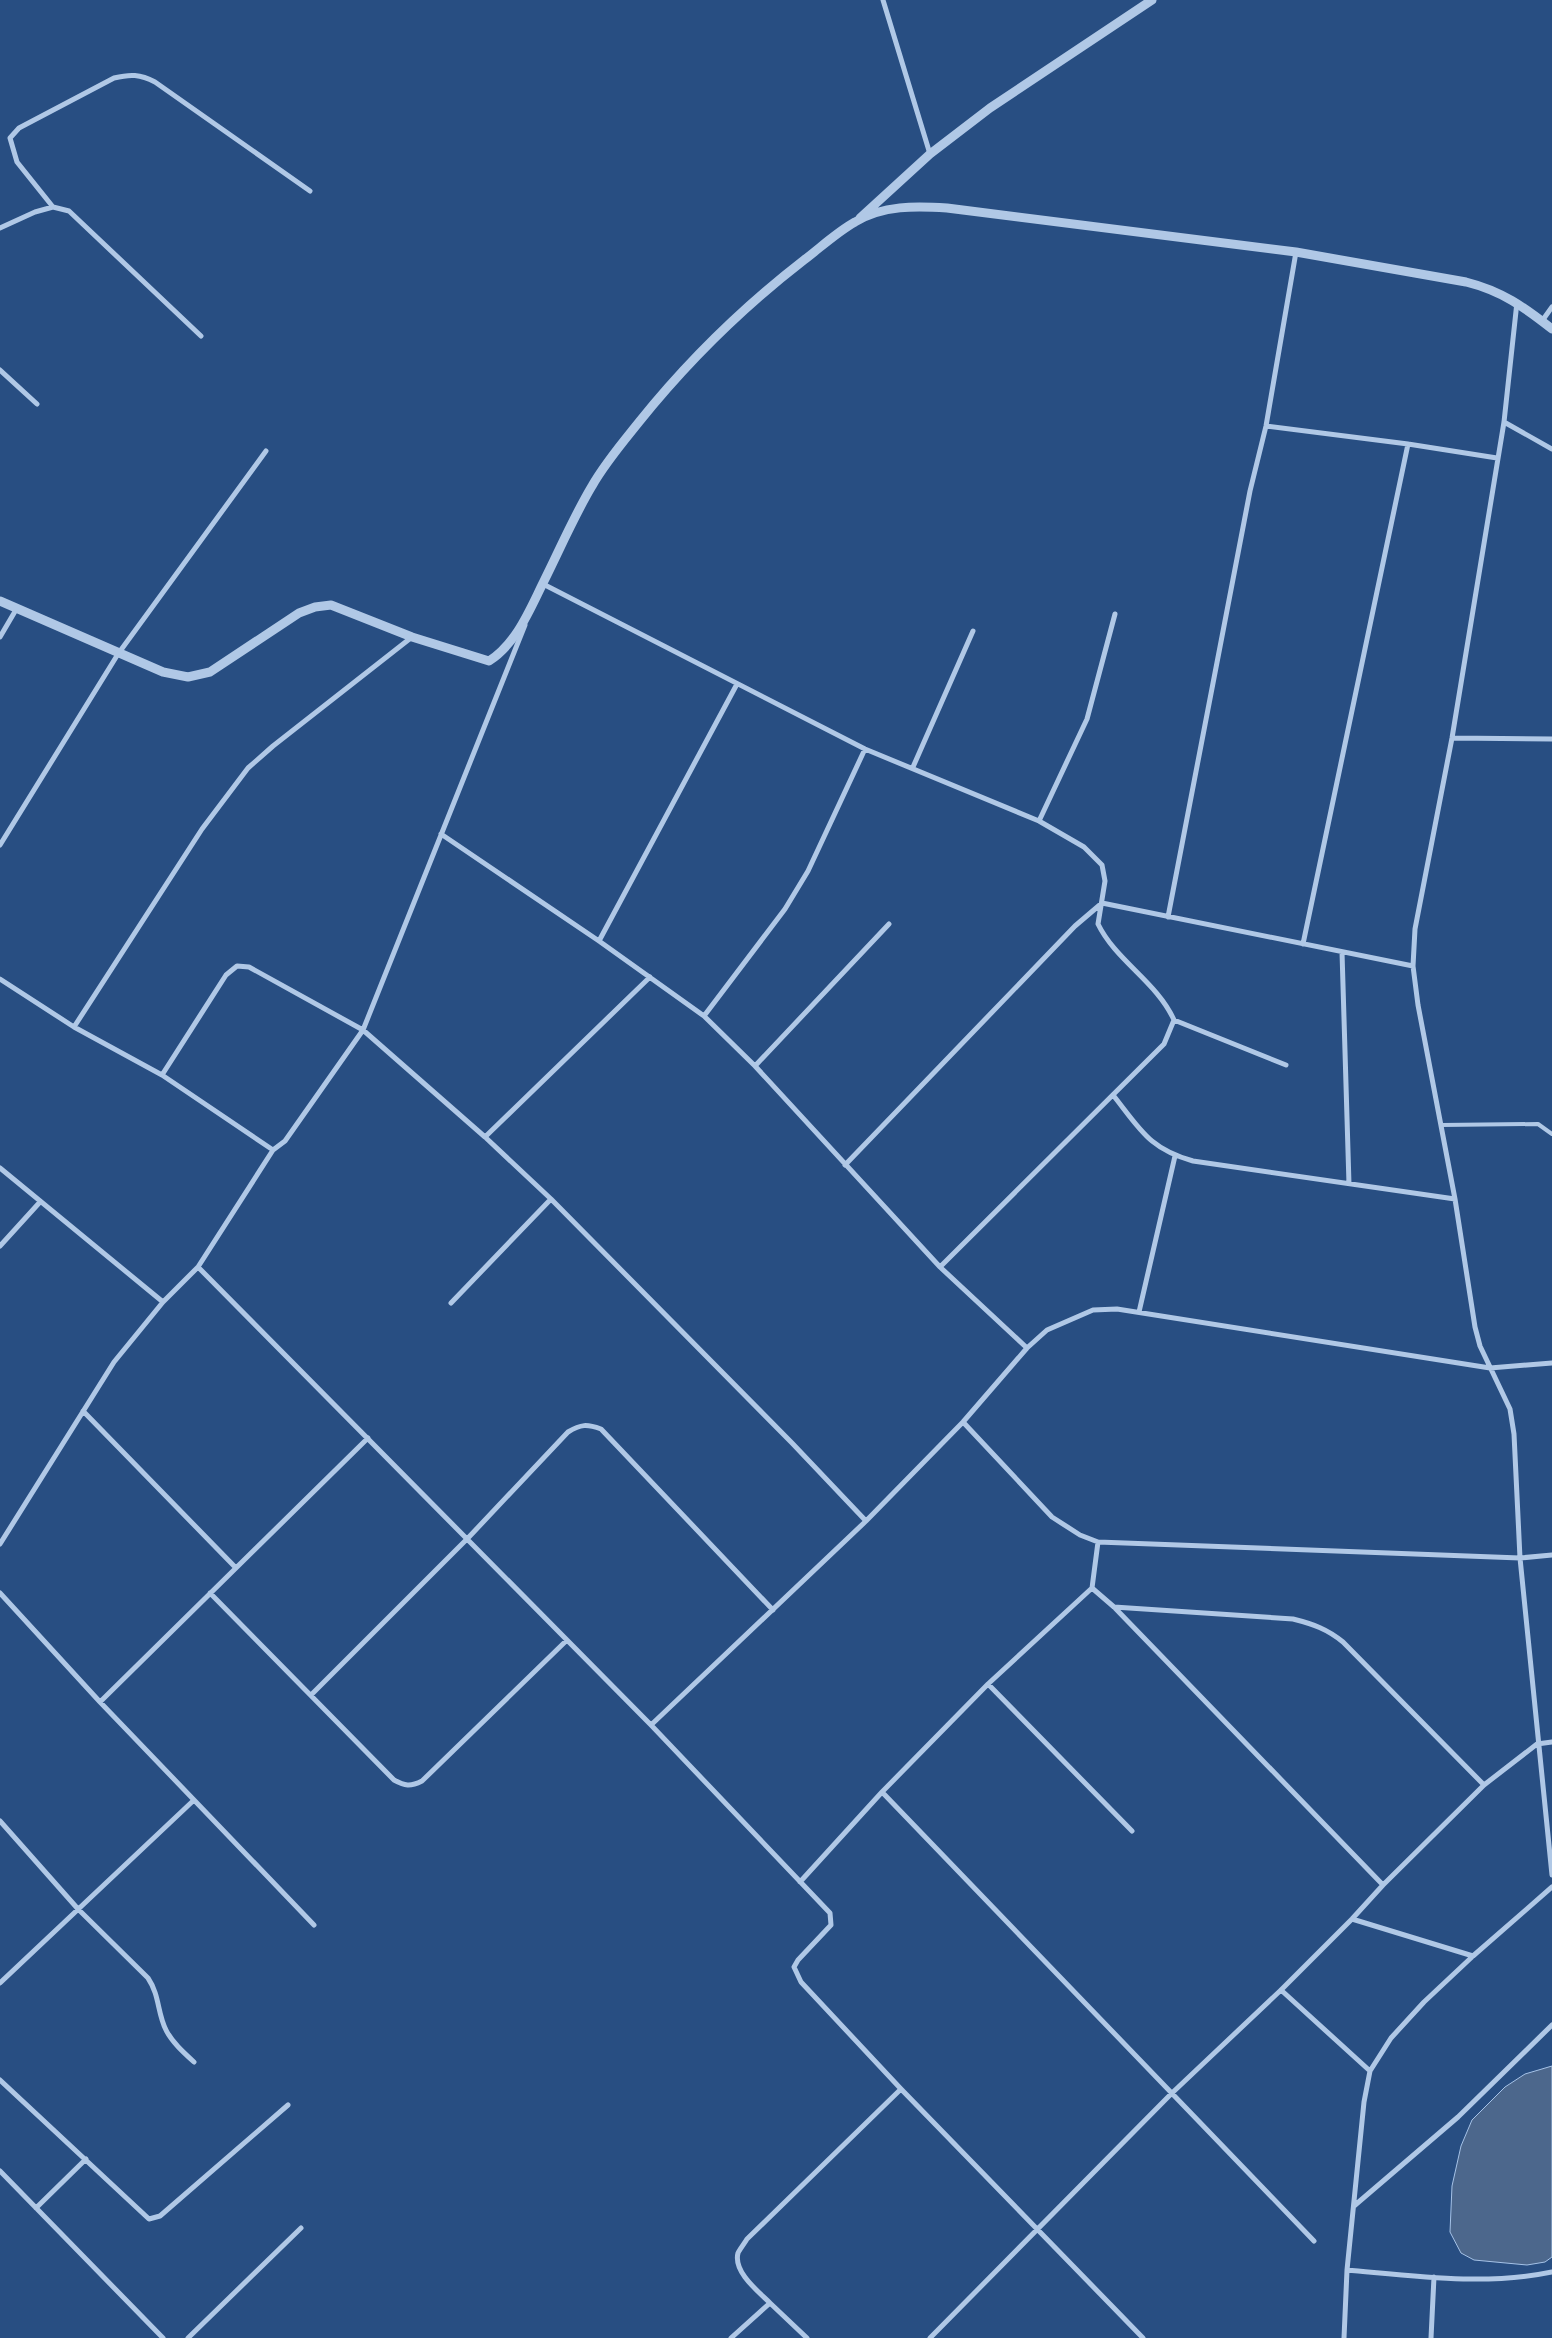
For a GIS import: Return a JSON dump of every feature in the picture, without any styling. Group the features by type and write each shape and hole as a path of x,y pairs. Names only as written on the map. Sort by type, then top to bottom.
{"street":[{"path":"883,0 930,154"},
{"path":"0,1544 114,1362 163,1302 198,1267 273,1150 285,1141 363,1030 531,610 592,485 624,440 666,388 722,329 766,290 856,221 930,154 990,108 1152,0"},
{"path":"54,207 17,162 10,138 19,128 114,78 130,74 143,76 155,82 310,191"},
{"path":"856,221 889,209 919,206 938,207 1296,252 1486,286 1517,302 1552,329"},
{"path":"0,228 35,212 54,207 69,211 201,336"},
{"path":"1168,917 1250,492 1266,426 1296,252"},
{"path":"1517,302 1504,422 1452,738 1415,929 1413,966 1418,1005 1455,1199 1472,1312 1480,1346 1510,1409 1513,1426 1520,1558 1552,1875"},
{"path":"1542,321 1552,307"},
{"path":"0,370 37,404"},
{"path":"1504,422 1552,449"},
{"path":"1266,426 1408,444 1497,458"},
{"path":"1302,944 1408,444"},
{"path":"0,845 118,654 266,451"},
{"path":"543,584 865,749 913,767 1039,821 1084,848 1102,865 1105,881 1098,924 1103,936 1167,1005 1174,1020 1286,1064"},
{"path":"0,602 163,672 188,677 210,672 299,613 315,607 331,605 412,637 489,660 496,656 514,636 531,610"},
{"path":"0,637 17,608"},
{"path":"1039,821 1087,719 1116,614"},
{"path":"913,767 973,632"},
{"path":"74,1027 202,828 248,768 273,746 412,637"},
{"path":"599,941 737,684"},
{"path":"1452,738 1552,739"},
{"path":"704,1016 786,909 808,871 865,749"},
{"path":"441,834 599,941 704,1016 755,1066 940,1266 1028,1348"},
{"path":"1102,903 1413,966"},
{"path":"845,1165 1075,926 1102,903"},
{"path":"755,1066 889,924"},
{"path":"1342,952 1348,1184"},
{"path":"162,1075 226,975 237,966 249,967 363,1030 485,1137 551,1199 792,1443 866,1521"},
{"path":"485,1137 650,977"},
{"path":"0,979 74,1027 162,1075 273,1150"},
{"path":"940,1266 1164,1044 1174,1020"},
{"path":"1114,1095 1148,1138 1161,1149 1175,1156 1193,1161 1455,1199"},
{"path":"1138,1312 1175,1156"},
{"path":"0,1168 163,1302"},
{"path":"451,1303 551,1199"},
{"path":"0,1246 40,1202"},
{"path":"198,1267 652,1726 830,1913 831,1925 798,1960 794,1967 801,1982 901,2090 1143,2338"},
{"path":"652,1726 866,1521 963,1422 1028,1348 1047,1330 1093,1310 1117,1309 1138,1312 1490,1368 1552,1363"},
{"path":"83,1411 236,1568"},
{"path":"963,1422 1052,1517 1080,1535 1098,1542 1520,1558 1552,1555"},
{"path":"311,1695 468,1538 568,1432 578,1426 588,1424 601,1429 773,1610"},
{"path":"100,1702 368,1438"},
{"path":"800,1882 882,1792 988,1684 1092,1588 1098,1542"},
{"path":"1092,1588 1114,1606 1383,1885"},
{"path":"0,1593 100,1702 314,1925"},
{"path":"210,1593 394,1780 404,1785 412,1786 422,1781 567,1640"},
{"path":"1114,1606 1293,1620 1313,1624 1328,1631 1343,1642 1484,1785"},
{"path":"988,1684 1132,1831"},
{"path":"930,2338 1171,2094 1352,1920 1383,1885 1484,1785 1538,1744 1552,1742"},
{"path":"882,1792 1314,2241"},
{"path":"0,1983 194,1800"},
{"path":"0,1821 78,1909 148,1978 155,1988 165,2029 178,2047 194,2062"},
{"path":"1344,2338 1347,2270 1364,2102 1370,2070 1391,2038 1411,2017 1473,1956 1552,1887"},
{"path":"1352,1920 1473,1956"},
{"path":"1281,1990 1370,2070"},
{"path":"1354,2206 1458,2117 1552,2025"},
{"path":"0,2080 149,2220 154,2219 288,2106"},
{"path":"806,2338 745,2277 739,2265 738,2254 747,2240 901,2090"},
{"path":"36,2208 86,2159"},
{"path":"0,2171 164,2338"},
{"path":"188,2338 301,2228"},
{"path":"1347,2270 1434,2278 1485,2279 1534,2276 1552,2272"},
{"path":"1431,2338 1434,2278"},
{"path":"731,2338 770,2303"}],"lane":[{"path":"1441,1125 1538,1124 1552,1134"}],"water":[{"path":"1552,2066 1552,2257 1545,2262 1527,2265 1474,2260 1461,2253 1450,2232 1452,2186 1461,2146 1472,2120 1505,2087 1525,2074"}]}
